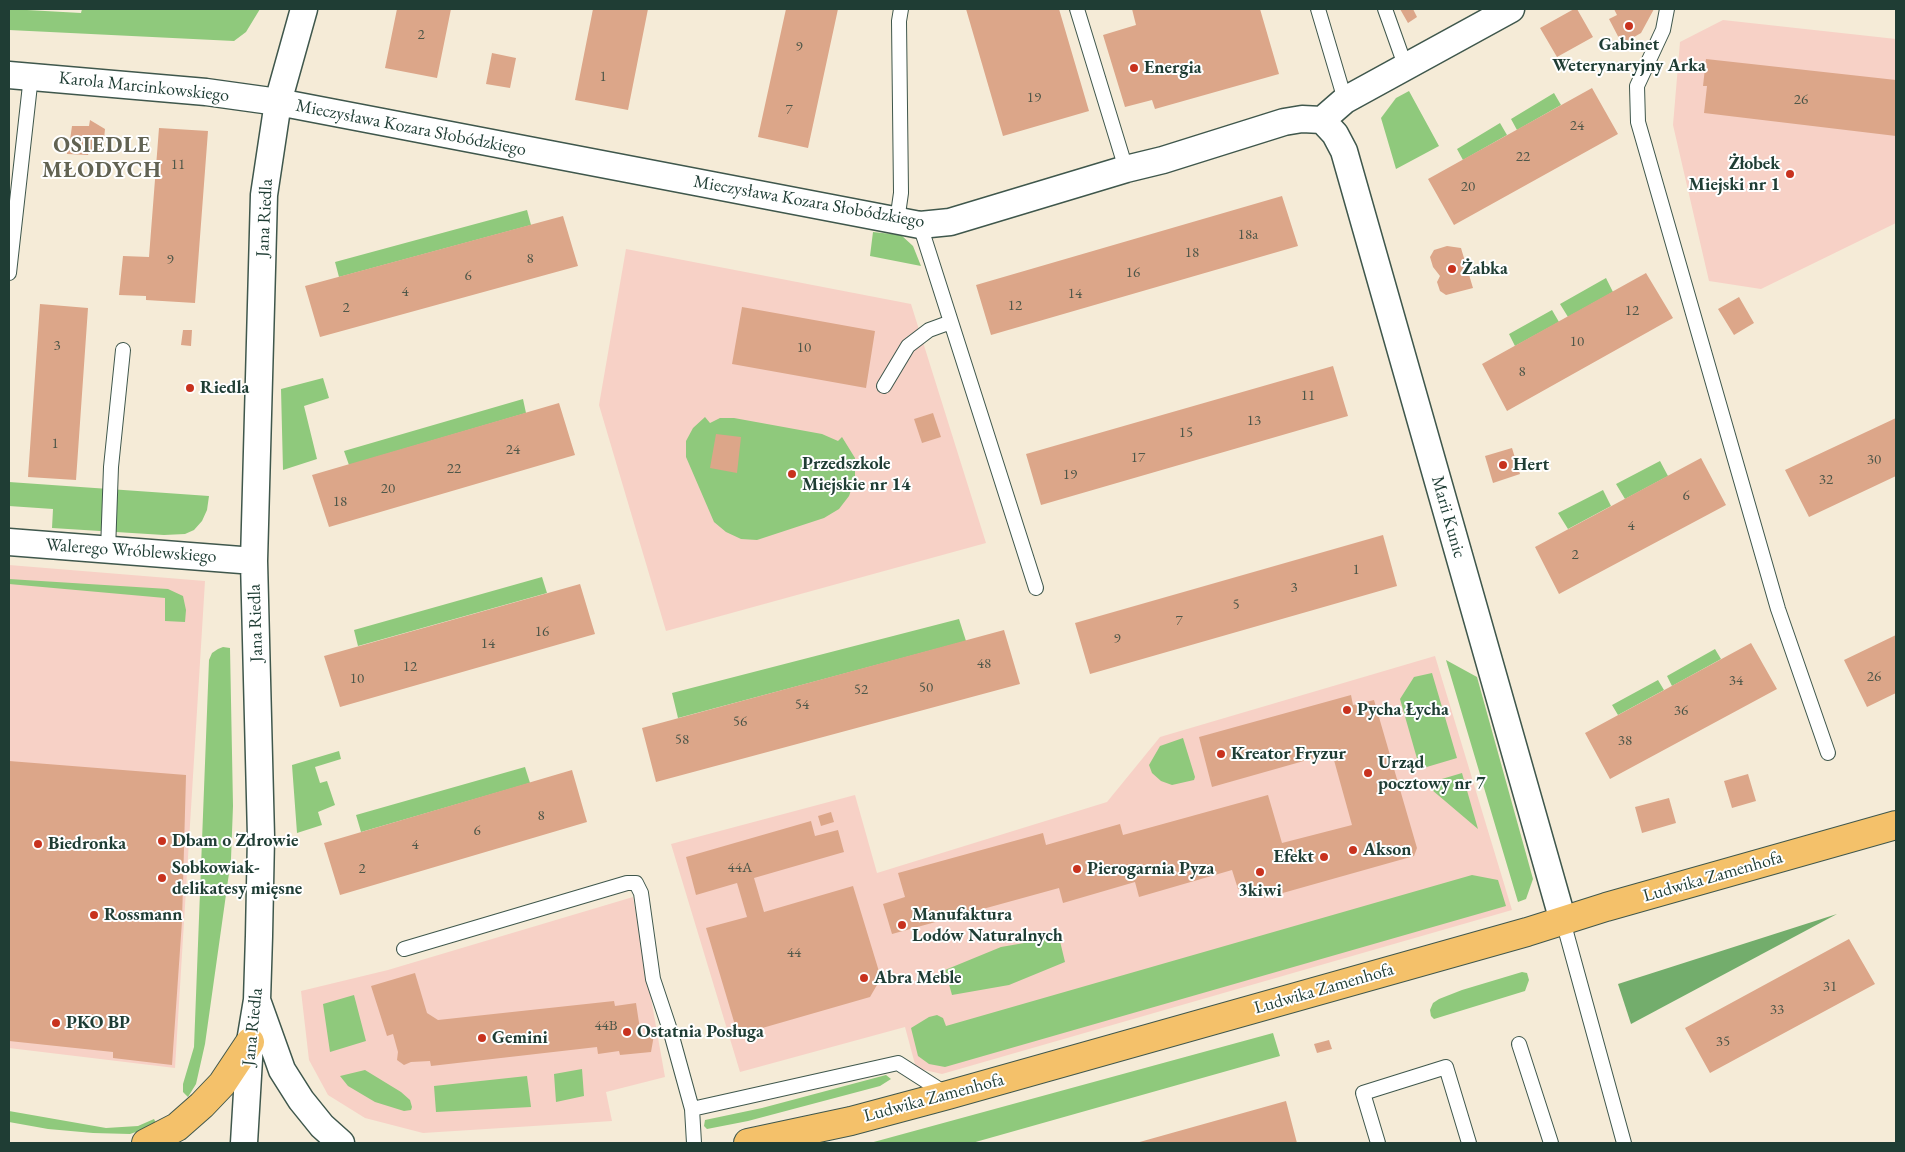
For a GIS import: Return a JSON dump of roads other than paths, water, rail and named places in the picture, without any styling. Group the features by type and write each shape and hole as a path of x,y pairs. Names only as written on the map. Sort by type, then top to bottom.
{"main road":[{"name":"Ludwika Zamenhofa","path":"748,1143 852,1120 948,1095 1896,825"},
{"path":"146,1143 177,1127 202,1105 222,1084 250,1042"}],"street":[{"name":"Jana Riedla","path":"244,1143 250,1042 257,1000 261,837 254,561 264,195 278,102 304,9"},
{"path":"1322,120 1345,100 1511,9"},
{"name":"Karola Marcinkowskiego","path":"20,76 206,92 278,102"},
{"name":"Mieczysława Kozara Słobódzkiego","path":"278,102 909,223 950,222 1126,169 1163,160 1284,122 1302,119 1322,120"},
{"name":"Marii Kunic","path":"1322,120 1335,134 1344,151 1562,920"},
{"name":"Walerego Wróblewskiego","path":"9,542 254,561"},
{"path":"257,1000 282,1070 301,1100 341,1143"}],"lane":[{"path":"902,9 899,20 902,193 909,223 951,322 1036,588"},
{"path":"1077,9 1126,169"},
{"path":"1318,9 1345,100"},
{"path":"1385,9 1406,68"},
{"path":"1666,9 1663,30 1637,86 1638,122 1778,609 1828,753"},
{"path":"9,273 20,76"},
{"path":"884,386 908,346 929,330 951,322"},
{"path":"108,550 111,467 123,350"},
{"path":"404,949 627,883 636,883 641,893 653,978 671,1033 692,1109 694,1143"},
{"path":"1562,920 1624,1143"},
{"path":"1519,1044 1551,1143"},
{"path":"692,1109 898,1063 948,1095"},
{"path":"1378,1143 1363,1093 1446,1066 1469,1143"}],"place":[{"name":"Gabinet Weterynaryjny Arka","path":"1629,26"},
{"name":"Energia","path":"1134,68"},
{"name":"Żłobek Miejski nr 1","path":"1790,174"},
{"name":"Żabka","path":"1452,269"},
{"name":"Riedla","path":"190,388"},
{"name":"Hert","path":"1503,465"},
{"name":"Przedszkole Miejskie nr 14","path":"792,474"},
{"name":"Pycha Łycha","path":"1347,710"},
{"name":"Kreator Fryzur","path":"1221,754"},
{"name":"Urząd pocztowy nr 7","path":"1368,773"},
{"name":"Dbam o Zdrowie","path":"162,841"},
{"name":"Biedronka","path":"38,844"},
{"name":"Akson","path":"1353,850"},
{"name":"Efekt","path":"1324,857"},
{"name":"Pierogarnia Pyza","path":"1077,869"},
{"name":"3kiwi","path":"1260,872"},
{"name":"Sobkowiak- delikatesy mięsne","path":"162,878"},
{"name":"Rossmann","path":"94,915"},
{"name":"Manufaktura Lodów Naturalnych","path":"902,925"},
{"name":"Abra Meble","path":"864,978"},
{"name":"PKO BP","path":"56,1023"},
{"name":"Ostatnia Posługa","path":"627,1032"},
{"name":"Gemini","path":"482,1038"}],"district":[{"name":"OSIEDLE MŁODYCH","path":"102,158"}]}
